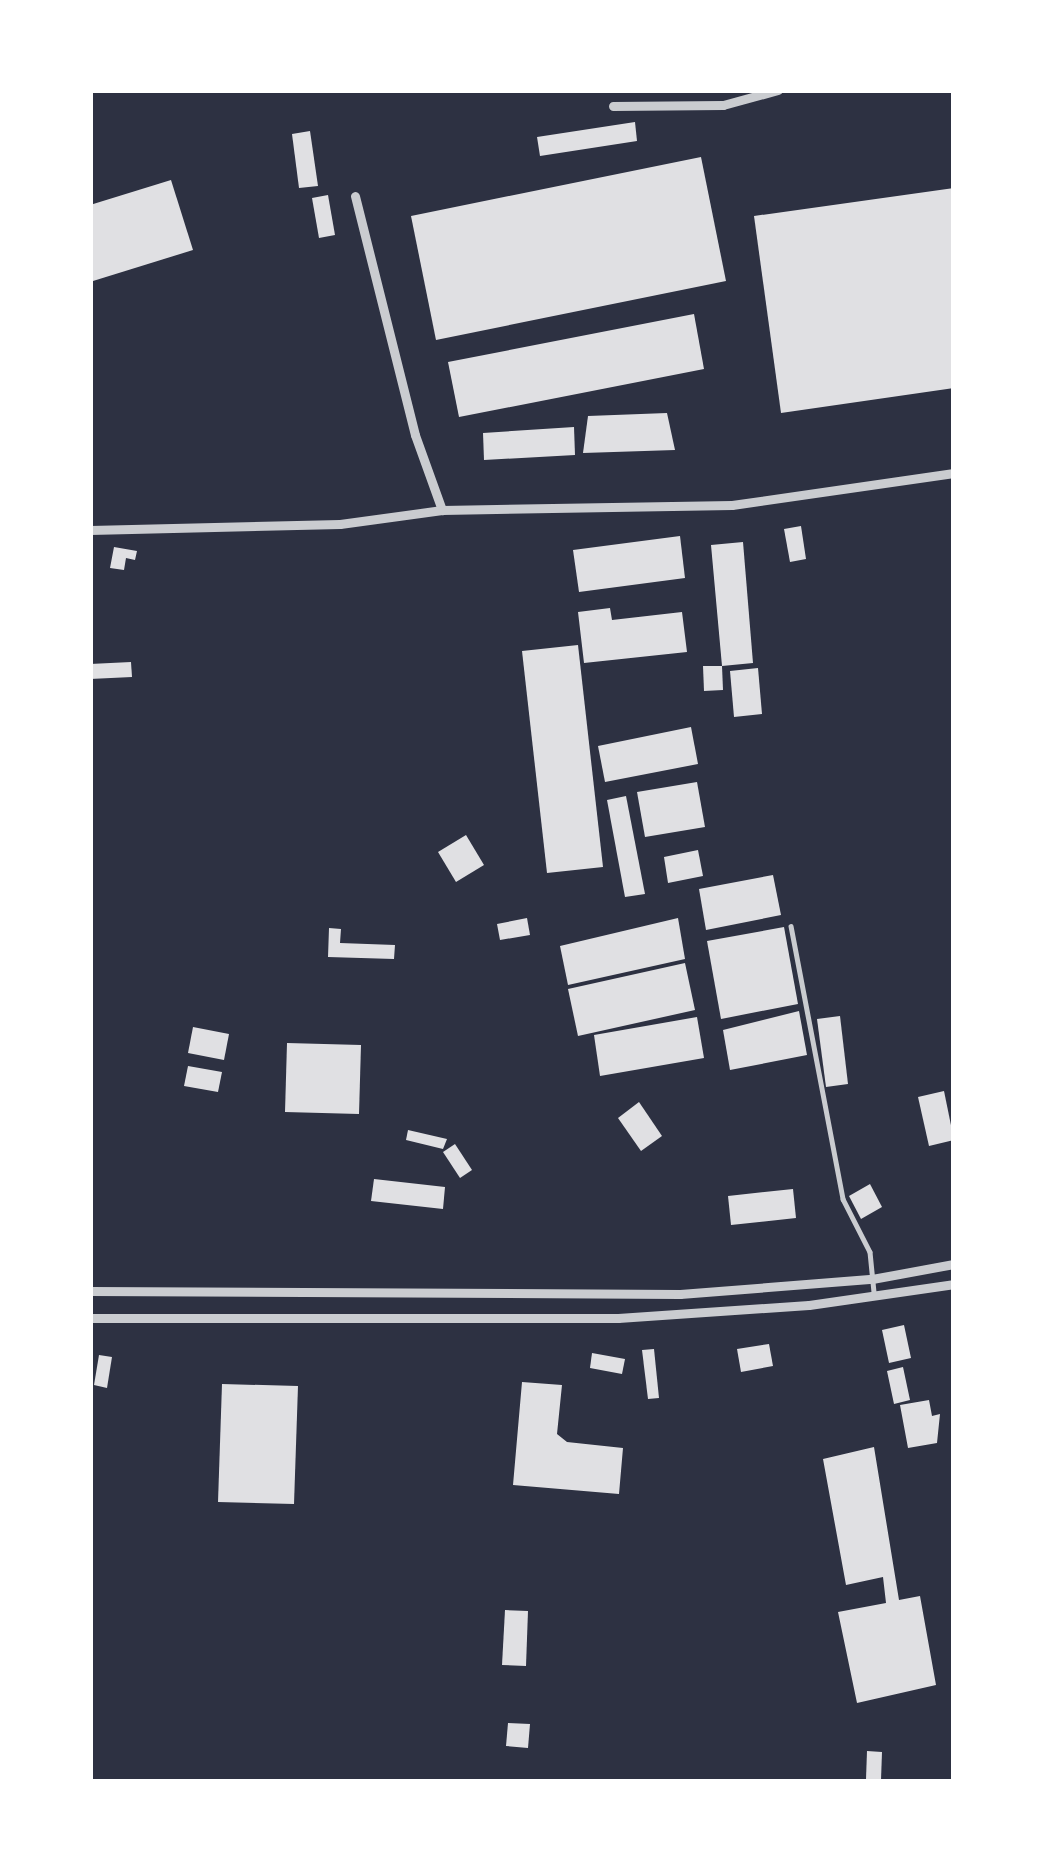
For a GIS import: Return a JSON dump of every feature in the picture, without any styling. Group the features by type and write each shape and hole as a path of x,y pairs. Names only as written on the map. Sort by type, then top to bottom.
{"street":[{"path":"613,106 723,105 778,90"},
{"path":"355,196 415,436 442,510"},
{"path":"90,530 340,524 442,510 768,502 954,472"},
{"path":"90,1291 680,1294 872,1279 954,1264"},
{"path":"90,1318 583,1319 874,1298 954,1284"}],"lane":[{"path":"791,926 843,1199 870,1252 874,1298"}],"building":[{"path":"635,122 637,141 540,156 537,137"},
{"path":"310,131 318,186 299,188 292,134"},
{"path":"701,157 726,281 436,340 411,216"},
{"path":"171,180 193,250 93,281 90,205"},
{"path":"954,188 954,388 781,413 754,216"},
{"path":"328,195 335,235 319,238 312,198"},
{"path":"694,314 704,369 459,417 448,362"},
{"path":"667,413 675,450 583,453 588,416"},
{"path":"574,427 575,455 484,460 483,433"},
{"path":"801,526 806,559 790,562 784,529"},
{"path":"680,536 685,578 579,592 573,550"},
{"path":"743,542 753,663 722,666 711,545"},
{"path":"114,547 137,551 135,560 126,558 124,570 110,568"},
{"path":"610,608 612,620 682,612 687,652 584,663 578,612"},
{"path":"578,645 603,867 547,873 522,651"},
{"path":"131,662 132,677 90,679 90,664"},
{"path":"703,666 722,666 723,690 704,691"},
{"path":"758,668 762,714 734,717 730,671"},
{"path":"691,727 698,764 605,782 598,746"},
{"path":"697,782 705,827 645,837 637,792"},
{"path":"626,796 645,894 625,897 607,800"},
{"path":"466,835 484,865 456,882 438,852"},
{"path":"698,850 703,876 668,883 664,857"},
{"path":"773,875 781,915 706,930 699,889"},
{"path":"527,918 530,935 500,940 497,924"},
{"path":"678,918 685,959 568,985 560,946"},
{"path":"784,927 798,1004 721,1019 707,941"},
{"path":"329,928 341,929 340,943 395,945 394,959 328,957"},
{"path":"685,963 695,1010 578,1036 568,989"},
{"path":"799,1011 807,1055 730,1070 723,1030"},
{"path":"840,1016 848,1084 826,1087 817,1019"},
{"path":"697,1017 704,1058 600,1076 594,1035"},
{"path":"193,1027 229,1034 224,1060 188,1053"},
{"path":"287,1043 361,1045 359,1114 285,1112"},
{"path":"188,1066 222,1072 218,1092 184,1086"},
{"path":"944,1091 954,1140 929,1146 918,1097"},
{"path":"639,1102 662,1136 641,1151 618,1118"},
{"path":"408,1130 447,1139 443,1149 406,1140"},
{"path":"455,1144 472,1170 460,1178 443,1152"},
{"path":"374,1179 445,1187 443,1209 371,1201"},
{"path":"870,1184 882,1207 861,1219 849,1196"},
{"path":"793,1189 796,1218 731,1225 728,1196"},
{"path":"904,1325 911,1358 889,1363 882,1330"},
{"path":"769,1344 773,1366 741,1372 737,1349"},
{"path":"654,1349 659,1398 648,1399 642,1350"},
{"path":"592,1353 625,1359 622,1374 590,1368"},
{"path":"99,1355 112,1357 107,1388 94,1385"},
{"path":"903,1367 910,1400 894,1404 887,1371"},
{"path":"522,1382 562,1385 557,1434 567,1442 623,1448 619,1494 513,1485"},
{"path":"222,1384 298,1386 294,1504 218,1502"},
{"path":"929,1400 932,1416 940,1414 937,1443 908,1448 900,1405"},
{"path":"874,1447 899,1600 920,1596 936,1685 857,1703 838,1612 886,1603 883,1577 846,1585 823,1459"},
{"path":"505,1610 528,1611 526,1666 502,1665"},
{"path":"508,1723 530,1724 528,1748 506,1746"},
{"path":"867,1751 882,1752 881,1780 866,1779"}]}
